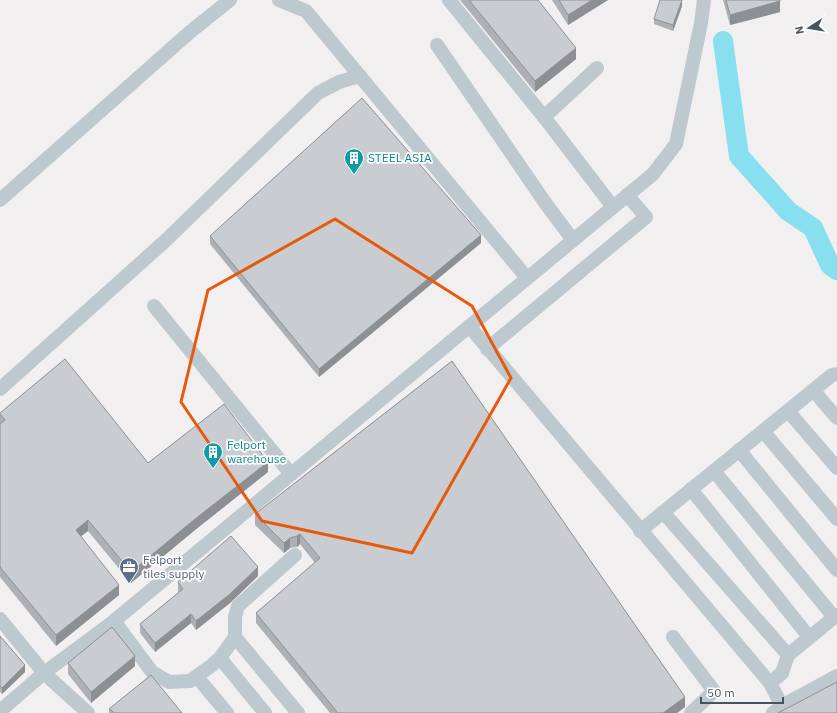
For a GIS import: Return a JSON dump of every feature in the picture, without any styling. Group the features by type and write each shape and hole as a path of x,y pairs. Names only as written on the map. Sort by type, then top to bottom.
{"street":[{"path":"0,200 190,32 230,0"},
{"path":"279,0 307,6 360,76 527,278"},
{"path":"449,0 544,117 613,207"},
{"path":"0,712 44,673 114,621 653,174 676,144 701,23 704,0"},
{"path":"437,46 546,204 573,240"},
{"path":"544,117 597,68"},
{"path":"0,388 164,242 318,93 339,82 360,76"},
{"path":"487,349 646,217 627,195"},
{"path":"154,306 291,474"},
{"path":"469,326 770,684 778,709 837,676"},
{"path":"640,531 813,390 832,375 837,374"},
{"path":"813,390 837,418"},
{"path":"788,411 837,468"},
{"path":"763,431 837,519"},
{"path":"739,450 837,570"},
{"path":"714,471 836,616 788,655 782,673 770,684"},
{"path":"691,489 809,637"},
{"path":"663,512 788,655"},
{"path":"295,555 238,606 234,616 235,637 298,713"},
{"path":"0,619 44,673 88,713"},
{"path":"114,621 152,672 169,682 190,681 197,677 220,658 235,637"},
{"path":"673,637 714,691 691,713"},
{"path":"220,658 265,713"},
{"path":"197,677 227,713"}],"highlighted area":[{"path":"335,219 472,306 511,378 412,553 262,521 181,402 208,290"}],"building":[{"path":"469,0 538,0 576,48 535,81"},
{"path":"559,0 592,0 568,15"},
{"path":"660,0 682,0 673,25 654,19"},
{"path":"726,0 780,0 780,1 730,15"},
{"name":"STEEL ASIA","path":"362,98 481,235 319,369 210,236"},
{"path":"65,359 148,463 224,404 268,462 195,519 131,572 88,520 76,530 119,585 56,635 0,567 0,424 5,420 0,413"},
{"path":"452,361 685,697 663,713 338,713 256,613 320,558 300,534 290,538 284,543 255,514"},
{"path":"231,536 258,567 230,594 196,621 191,614 155,643 140,624 183,589 178,582"},
{"path":"112,627 135,656 91,692 68,663"},
{"path":"0,636 25,665 2,688 0,686"},
{"path":"151,675 182,713 115,713 109,709"},
{"path":"837,682 837,713 778,713"}],"waterway":[{"path":"723,41 739,156 788,211 813,228 830,265 837,270"}],"place":[{"name":"STEEL ASIA","path":"354,175"},
{"name":"Felport warehouse","path":"213,469"},
{"name":"Felport tiles supply","path":"129,584"}]}
